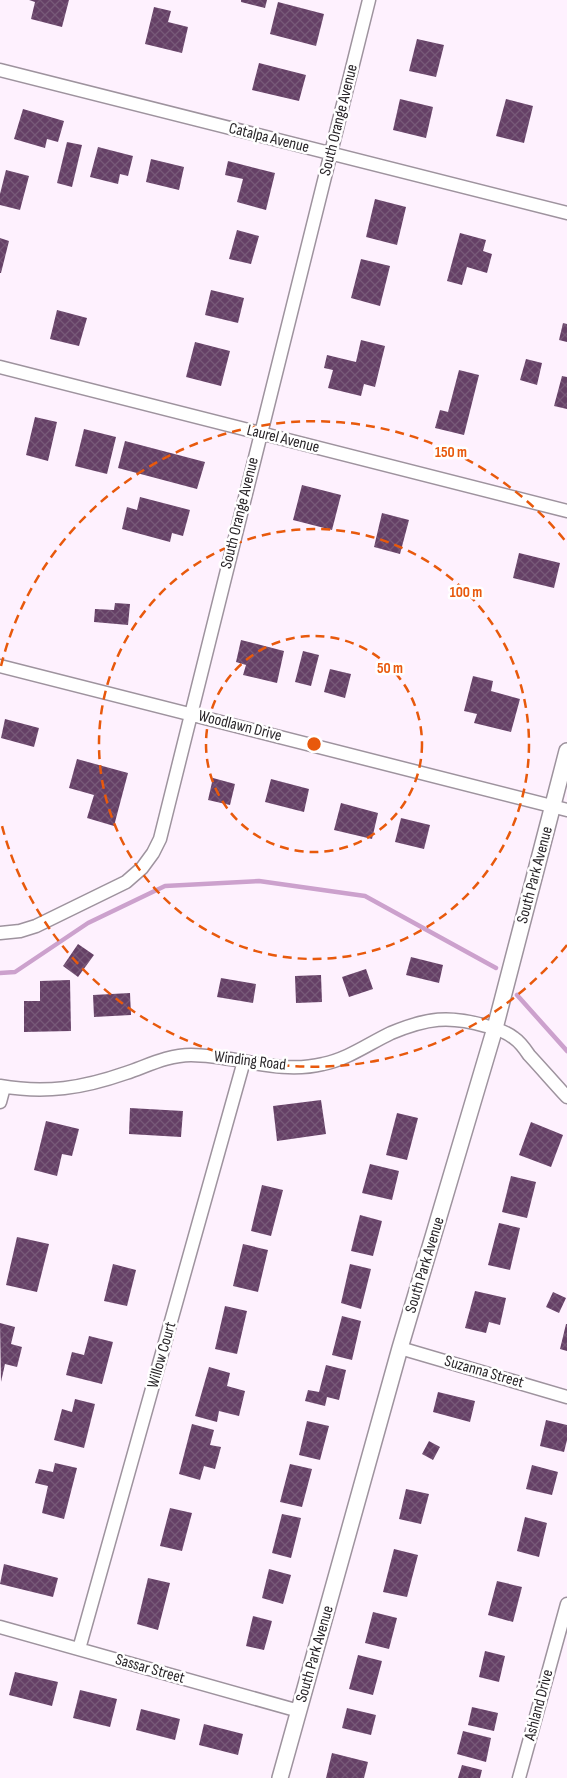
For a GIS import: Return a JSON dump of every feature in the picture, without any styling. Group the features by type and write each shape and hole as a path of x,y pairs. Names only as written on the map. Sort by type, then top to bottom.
{"street":[{"name":"South Orange Avenue","path":"0,934 36,926 126,882 142,868 160,839 369,0"},
{"name":"Catalpa Avenue","path":"0,70 567,213"},
{"name":"Laurel Avenue","path":"0,366 567,511"},
{"name":"Woodlawn Drive","path":"0,666 560,808"},
{"name":"South Park Avenue","path":"280,1778 400,1348 560,808 567,751"},
{"name":"Winding Road","path":"2,1086 51,1091 70,1089 171,1057 181,1056 209,1056 270,1066 321,1065 349,1056 390,1034 430,1020 451,1018 496,1028"},
{"path":"496,1028 514,1038 567,1097"},
{"name":"Willow Court","path":"79,1649 244,1062"},
{"path":"0,1102 2,1086"},
{"name":"Suzanna Street","path":"400,1348 567,1397"},
{"name":"Ashland Drive","path":"519,1778 567,1604"},
{"name":"Sassar Street","path":"0,1627 299,1711"}],"building":[{"path":"29,0 69,0 62,27 31,19 35,2"},
{"path":"241,0 267,0 265,8 241,2"},
{"path":"278,2 324,14 316,46 270,34"},
{"path":"154,7 171,11 168,22 188,27 182,53 145,44"},
{"path":"417,39 444,45 436,77 409,71"},
{"path":"259,63 306,75 299,101 252,90"},
{"path":"400,99 433,107 426,138 393,130"},
{"path":"506,99 533,106 524,143 496,136"},
{"path":"23,109 64,121 58,142 47,139 45,148 14,139"},
{"path":"67,142 82,145 72,187 57,183"},
{"path":"98,147 133,156 128,176 120,174 118,184 90,177"},
{"path":"151,159 184,167 179,190 146,182"},
{"path":"228,161 275,173 266,210 237,202 243,179 225,175"},
{"path":"6,170 29,176 20,210 0,205 0,194"},
{"path":"375,199 406,207 397,245 366,237"},
{"path":"237,230 259,236 251,264 229,259"},
{"path":"460,233 486,240 483,251 492,254 487,273 467,267 462,285 447,281"},
{"path":"0,238 9,241 1,273 0,273"},
{"path":"361,259 390,266 380,306 351,298"},
{"path":"211,290 244,298 238,323 205,315"},
{"path":"57,310 87,318 79,346 50,339"},
{"path":"563,323 567,324 567,342 559,340"},
{"path":"361,340 385,346 375,387 364,384 361,396 328,388 333,370 324,368 327,355 356,362"},
{"path":"195,342 230,351 221,386 186,377"},
{"path":"526,359 542,363 537,385 520,380"},
{"path":"459,370 479,375 464,435 435,428 440,410 448,412"},
{"path":"562,376 567,377 567,409 554,406"},
{"path":"35,417 57,422 48,461 26,455"},
{"path":"84,429 116,437 107,474 75,466"},
{"path":"125,441 205,462 197,489 118,468"},
{"path":"302,485 341,495 332,530 293,520"},
{"path":"140,497 190,510 183,536 172,533 170,542 122,529 127,507 137,510"},
{"path":"382,513 409,520 400,554 374,547"},
{"path":"519,553 560,563 554,588 513,578"},
{"path":"115,603 130,604 128,625 94,622 95,609 114,610"},
{"path":"241,640 284,651 277,683 243,675 246,665 236,662"},
{"path":"303,651 319,655 311,686 295,682"},
{"path":"330,669 351,674 345,698 324,692"},
{"path":"473,676 493,681 491,691 520,699 511,732 474,723 477,714 464,711"},
{"path":"5,719 39,728 34,747 1,738"},
{"path":"77,759 128,773 114,826 87,818 94,795 69,788"},
{"path":"213,778 235,784 230,805 208,800"},
{"path":"271,779 309,789 304,812 265,802"},
{"path":"341,803 378,813 372,839 334,830"},
{"path":"401,818 430,825 424,849 395,842"},
{"path":"78,944 94,955 78,977 63,966"},
{"path":"411,957 443,965 439,983 406,975"},
{"path":"366,969 373,989 349,997 342,977"},
{"path":"321,975 322,1002 296,1003 295,976"},
{"path":"221,978 256,984 253,1003 217,997"},
{"path":"70,980 71,1031 24,1032 24,1001 40,1001 40,981"},
{"path":"130,993 131,1015 94,1017 93,995"},
{"path":"321,1100 326,1134 277,1141 273,1106"},
{"path":"130,1108 183,1111 181,1137 129,1134"},
{"path":"397,1113 418,1118 407,1160 386,1155"},
{"path":"46,1121 79,1129 72,1156 62,1154 57,1176 34,1170"},
{"path":"531,1122 563,1135 551,1167 519,1155"},
{"path":"370,1164 399,1171 392,1200 362,1193"},
{"path":"511,1176 536,1182 527,1218 502,1212"},
{"path":"262,1185 283,1190 271,1236 251,1231"},
{"path":"360,1215 382,1221 373,1256 351,1251"},
{"path":"499,1223 520,1228 510,1270 488,1265"},
{"path":"17,1237 49,1244 37,1292 6,1285"},
{"path":"243,1244 268,1250 258,1292 233,1286"},
{"path":"113,1264 136,1270 127,1306 104,1301"},
{"path":"350,1264 371,1269 361,1309 341,1303"},
{"path":"475,1291 506,1298 500,1325 489,1322 486,1333 465,1328"},
{"path":"553,1292 566,1298 559,1313 546,1307"},
{"path":"225,1306 247,1311 237,1354 215,1349"},
{"path":"342,1316 361,1321 352,1360 332,1355"},
{"path":"0,1323 15,1327 11,1344 22,1347 17,1367 5,1364 1,1382"},
{"path":"567,1324 567,1351 560,1349"},
{"path":"89,1336 113,1342 102,1384 66,1375 72,1352 84,1355"},
{"path":"326,1365 346,1370 339,1400 327,1397 325,1406 305,1401 308,1390 319,1392"},
{"path":"209,1367 230,1373 227,1386 245,1391 239,1416 219,1411 217,1422 195,1416"},
{"path":"438,1392 475,1401 470,1422 433,1412"},
{"path":"75,1399 95,1404 84,1448 54,1440 62,1409 72,1412"},
{"path":"546,1420 567,1425 567,1440 564,1452 540,1446"},
{"path":"307,1421 329,1426 320,1460 299,1455"},
{"path":"192,1424 214,1430 210,1445 221,1447 215,1469 204,1466 200,1480 179,1474"},
{"path":"429,1441 440,1447 433,1460 422,1454"},
{"path":"55,1463 77,1468 64,1519 42,1513 48,1486 35,1483 39,1469 53,1472"},
{"path":"290,1464 312,1469 302,1507 280,1502"},
{"path":"532,1465 558,1472 552,1495 526,1489"},
{"path":"406,1489 429,1494 421,1524 399,1519"},
{"path":"170,1508 192,1513 182,1551 160,1546"},
{"path":"282,1514 301,1518 291,1558 272,1553"},
{"path":"525,1517 547,1523 539,1557 517,1551"},
{"path":"394,1549 418,1555 407,1597 383,1592"},
{"path":"4,1564 58,1578 53,1597 0,1584"},
{"path":"269,1569 291,1575 283,1604 262,1598"},
{"path":"148,1578 170,1583 158,1630 137,1624"},
{"path":"497,1581 522,1587 513,1622 488,1615"},
{"path":"373,1612 397,1618 389,1649 365,1643"},
{"path":"253,1616 272,1621 264,1650 246,1646"},
{"path":"485,1651 505,1656 499,1682 479,1677"},
{"path":"358,1655 382,1661 373,1695 349,1689"},
{"path":"15,1672 58,1682 52,1706 9,1695"},
{"path":"80,1690 117,1699 110,1727 73,1718"},
{"path":"472,1707 498,1713 494,1731 468,1725"},
{"path":"347,1708 376,1715 371,1735 342,1728"},
{"path":"141,1709 180,1719 175,1740 136,1730"},
{"path":"204,1724 243,1734 238,1755 199,1745"},
{"path":"463,1731 491,1738 486,1762 457,1754"},
{"path":"332,1753 368,1762 364,1778 326,1778"},
{"path":"462,1765 482,1770 480,1778 458,1778"}],"waterway":[{"path":"0,973 15,972 88,923 165,886 259,881 365,896 496,968"},
{"path":"517,995 567,1051"}]}
